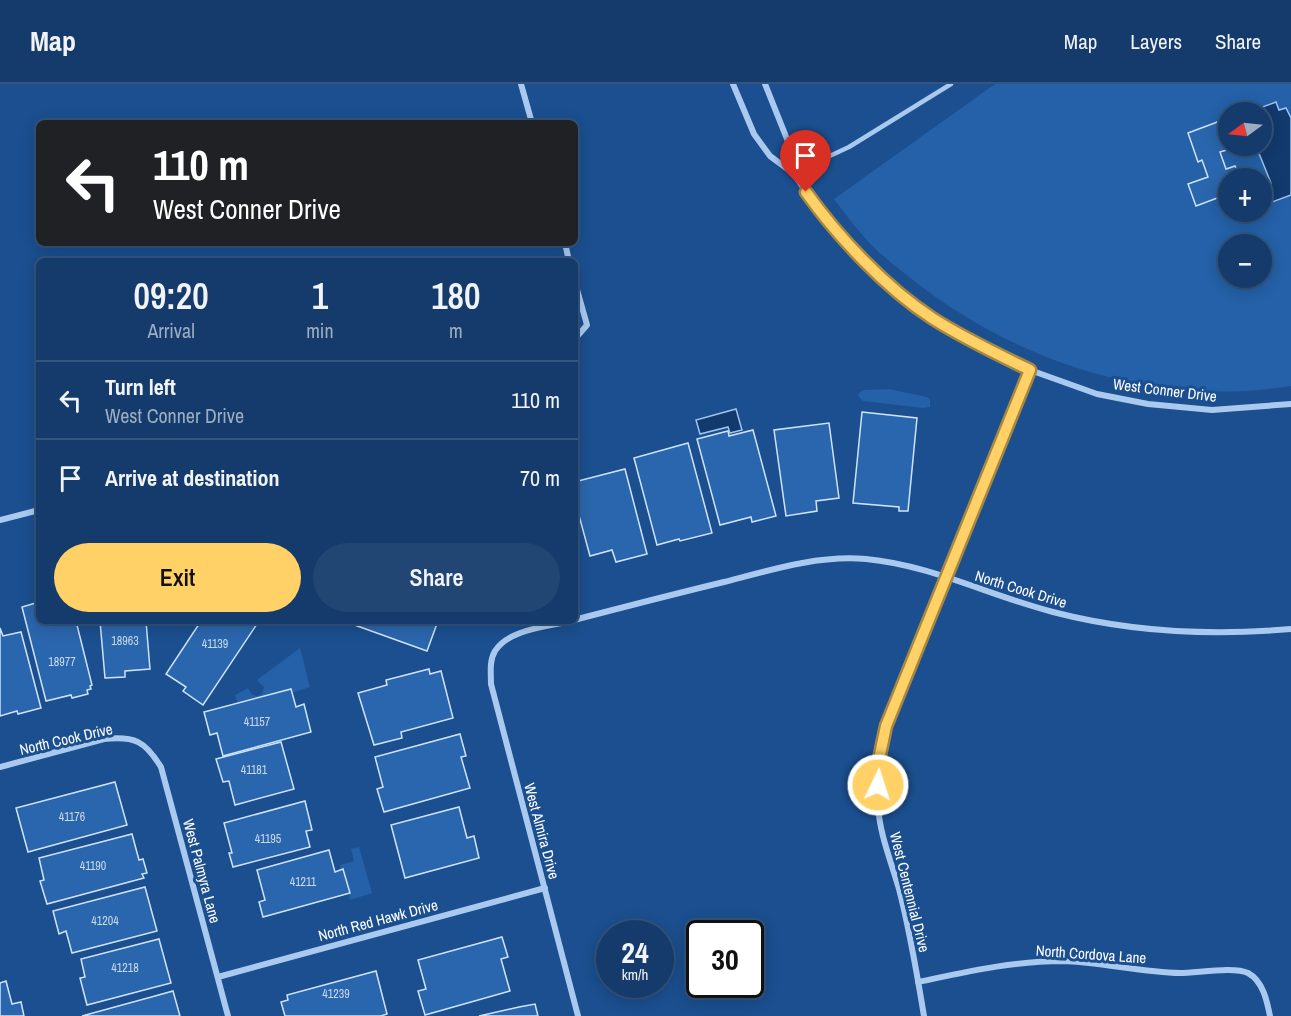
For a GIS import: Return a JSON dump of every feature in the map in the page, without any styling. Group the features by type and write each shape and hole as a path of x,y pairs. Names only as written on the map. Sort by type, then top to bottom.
{"street":[{"path":"521,84 531,120"},
{"path":"733,84 754,134 770,156 793,173"},
{"path":"765,84 789,144 793,173"},
{"name":"West Conner Drive","path":"793,173 835,229 888,283 931,318 982,347 1030,370 1097,394 1148,404 1212,410 1291,404"},
{"path":"578,293 587,325 578,335"},
{"name":"West Centennial Drive","path":"924,1016 908,927 886,850 878,805 878,764 886,726 1030,370"},
{"path":"0,520 36,511"},
{"name":"North Cook Drive","path":"578,619 783,566 820,560 864,559 908,565 1053,613 1105,623 1210,633 1291,629"},
{"name":"West Almira Drive","path":"558,624 520,634 506,641 495,652 490,668 491,684 578,1016"},
{"name":"North Cook Drive","path":"0,767 104,740 120,738 138,740"},
{"name":"West Palmyra Lane","path":"138,740 152,752 161,766 228,1016"},
{"name":"North Red Hawk Drive","path":"218,977 545,888"},
{"name":"North Cordova Lane","path":"918,982 994,966 1033,962 1065,961 1179,973 1230,970 1247,972 1259,983 1267,1000 1270,1016"}],"lane":[{"path":"793,173 849,147 951,84"}],"shaded area":[{"path":"995,84 1291,84 1291,386 1240,391 1189,390 1138,384 1089,372 1041,355 994,333 950,307 886,259 857,229 834,199"},
{"path":"1276,102 1279,110 1286,108 1291,118 1291,195 1272,202 1272,168 1265,168 1260,156 1272,156 1272,103"},
{"path":"889,389 927,397 930,400 930,407 863,401 858,396 864,390"},
{"path":"736,409 742,430 730,433 728,427 700,434 696,420"},
{"path":"300,648 310,687 292,693 291,689 238,703 235,695 248,688 252,695 262,694 264,687 257,680"},
{"path":"359,847 372,893 350,900 344,870 341,870 340,865 354,861 351,849"}],"building":[{"path":"1218,122 1218,156 1221,156 1226,168 1218,168 1218,198 1196,206 1188,184 1208,177 1202,160 1198,162 1188,133"},
{"path":"862,412 917,418 908,511 899,511 899,507 853,503"},
{"path":"829,423 839,498 816,501 817,511 786,516 774,430"},
{"path":"753,430 776,516 752,522 751,517 720,525 697,439 728,431 729,436"},
{"path":"688,443 712,533 657,545 634,458"},
{"path":"625,469 647,554 616,562 612,550 590,556 578,512 578,481"},
{"path":"36,603 36,624 77,624 92,685 91,689 87,690 88,694 72,698 71,695 46,701 22,607"},
{"path":"100,624 146,624 150,669 125,671 125,677 105,678"},
{"path":"199,624 257,624 203,705 183,691 186,687 166,674"},
{"path":"352,624 437,624 427,651"},
{"path":"0,628 3,636 21,632 41,708 0,716"},
{"path":"429,669 430,674 441,671 453,718 401,732 402,738 374,745 358,693 387,685 386,680"},
{"path":"291,689 296,707 304,704 311,732 223,756 217,733 210,735 204,712"},
{"path":"460,734 466,756 461,757 470,788 384,812 377,789 383,787 375,757"},
{"path":"281,742 294,789 235,805 229,781 223,782 216,759"},
{"path":"115,782 127,825 28,852 16,808"},
{"path":"305,801 312,830 306,831 310,847 233,867 229,853 232,853 224,823"},
{"path":"459,807 467,838 474,836 479,858 405,878 391,825"},
{"path":"132,834 139,860 143,859 147,873 142,874 144,878 47,904 40,881 44,880 39,858"},
{"path":"329,850 335,872 343,869 350,893 263,917 259,902 265,900 257,870"},
{"path":"145,887 157,931 72,953 66,931 59,934 53,911"},
{"path":"502,937 508,957 501,959 510,991 425,1015 418,991 426,989 418,960"},
{"path":"159,939 171,983 87,1005 80,978 85,977 81,959"},
{"path":"376,971 387,1014 381,1016 285,1016 281,1002 288,1000 287,995"},
{"path":"6,981 12,1004 21,1002 24,1016 0,1016 0,983"},
{"path":"173,991 180,1016 82,1016 155,996"},
{"path":"535,1004 538,1016 479,1016 519,1007"}],"route":[{"path":"806,192 851,247 888,283 931,318 982,347 1030,370 886,726 878,764 878,785"}]}
